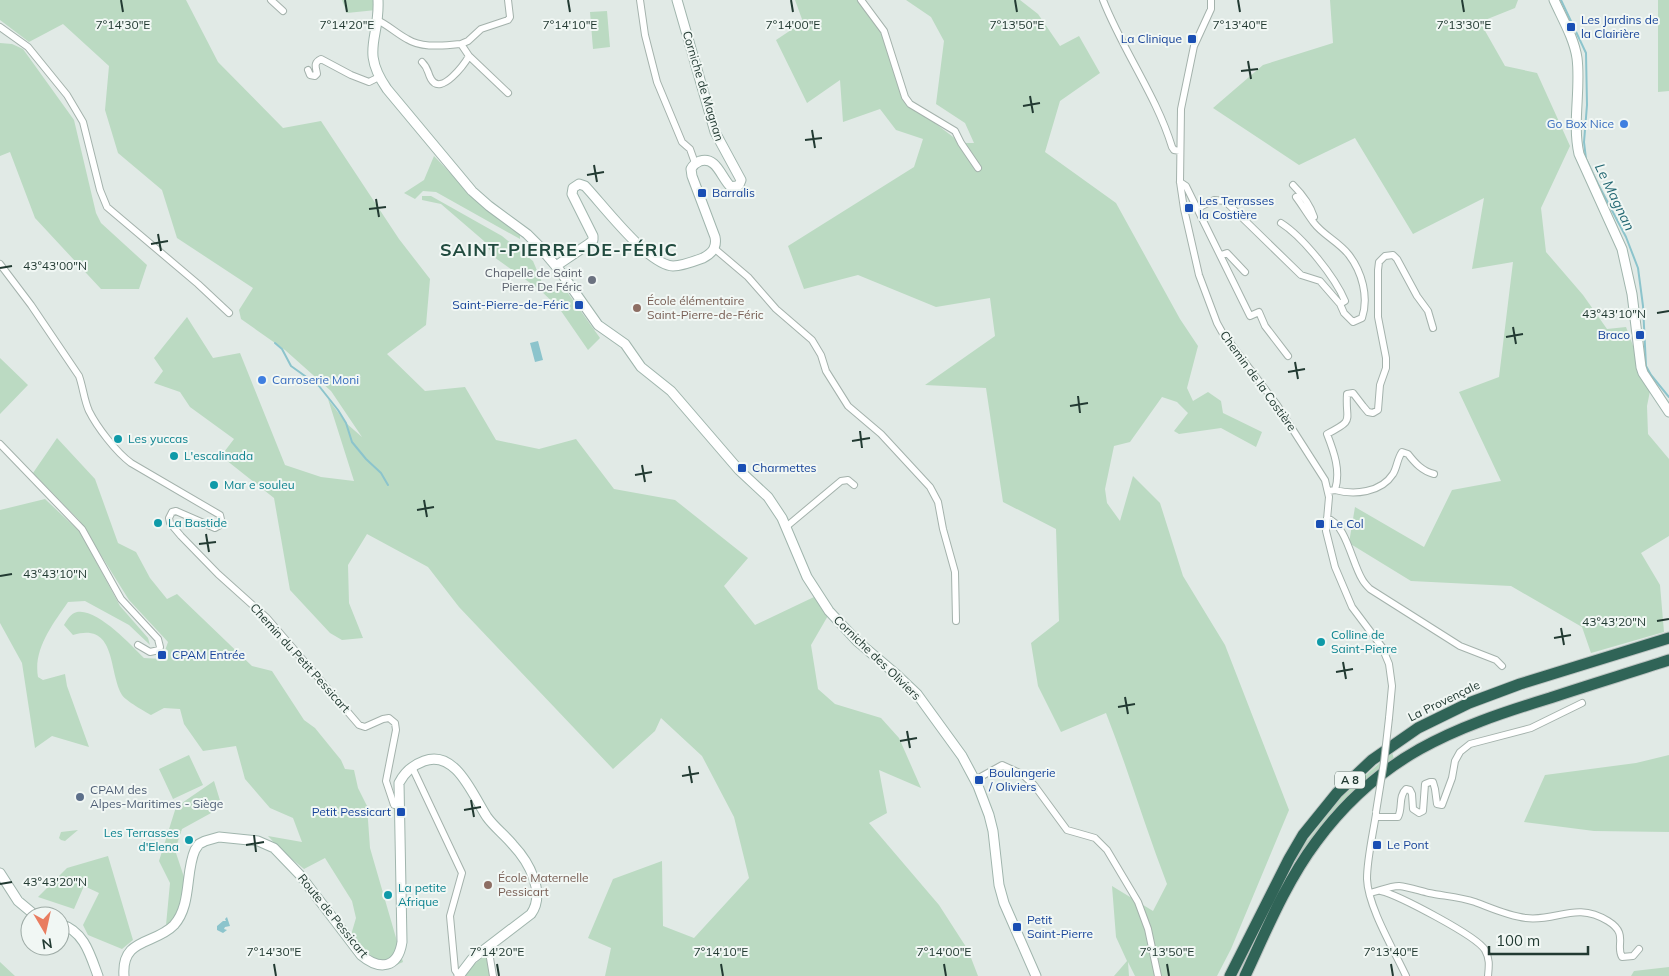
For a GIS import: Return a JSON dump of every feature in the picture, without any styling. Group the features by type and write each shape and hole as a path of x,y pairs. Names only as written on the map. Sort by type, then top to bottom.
{"highway":[{"name":"La Provençale","path":"1230,976 1289,858 1303,835 1320,812 1352,777 1372,760 1418,728 1469,703 1520,684 1669,638"},
{"name":"A 8","path":"1245,976 1274,914 1303,861 1334,819 1354,798 1392,766 1422,747 1469,725 1669,660"}],"street":[{"path":"271,0 283,11"},
{"path":"308,70 310,75 315,76 317,74 315,66 317,61 321,59 369,82 379,77 372,52 378,0"},
{"path":"377,20 409,41 429,46 461,44 468,41 481,30 508,20 510,17 508,0"},
{"path":"556,266 590,244 593,240 593,236 572,194 573,188 579,184 585,186 627,233 660,262 674,266 682,265 702,258 715,249 715,237 691,173 695,163 690,149 682,142 657,82 645,35 640,0"},
{"name":"Corniche de Magnan","path":"677,0 715,132 740,178 740,183 734,187 728,184 712,162 705,160 695,163"},
{"path":"861,0 884,31 910,104 955,131 978,168"},
{"path":"1103,0 1123,46 1163,119 1172,147 1174,150 1180,151"},
{"name":"Chemin de la Costière","path":"1211,0 1211,9 1194,46 1180,114 1180,182 1184,208 1199,275 1217,323 1277,405 1332,491 1326,531 1329,546 1346,596 1355,612 1382,647 1389,664 1392,686 1376,814"},
{"path":"1554,0 1566,26 1577,58 1577,140 1579,154 1622,249 1632,294 1641,367 1669,412"},
{"path":"0,27 28,47 67,95 83,122 106,207 198,284 229,313"},
{"path":"461,44 470,56 508,94"},
{"path":"422,62 427,67 431,80 435,83 441,83 456,75 470,56"},
{"name":"Corniche des Oliviers","path":"379,77 472,191 488,206 527,234 556,266 596,323 625,344 641,367 671,391 738,470 768,497 786,527 807,576 829,611 857,641 917,694 962,756 984,799 991,823 1004,902 1036,976"},
{"path":"1180,182 1185,184 1198,208 1250,316 1259,312 1265,326 1288,356"},
{"path":"1293,184 1310,206 1314,223"},
{"path":"1198,208 1214,200 1225,200 1301,275 1320,281 1353,322 1362,318 1366,307 1364,290 1360,276 1349,254 1314,223 1296,197"},
{"path":"1281,223 1290,229 1326,269 1342,293 1345,301 1340,304"},
{"path":"715,249 748,277 776,309 812,340 821,354 824,368 848,406 881,434 930,487 938,502 954,572 956,621"},
{"path":"1221,254 1228,253 1245,272"},
{"path":"1433,328 1428,311 1417,296 1398,258 1393,255 1385,256 1379,262 1378,270 1378,317 1386,358 1386,368 1380,385 1378,410 1373,413 1368,412 1353,393 1347,394 1348,421 1345,425 1327,434 1336,464 1337,484 1332,491 1353,494 1387,482 1394,473 1402,452 1405,452 1417,465 1434,474"},
{"name":"Chemin du Petit Pessicart","path":"0,264 31,305 79,376 88,409 118,451 131,463 220,515 222,519 222,524 215,528 176,511 172,512 169,518 170,523 181,536 218,574 267,618 360,725 365,727 389,718 395,723 396,730 386,781 392,802 394,805 398,805"},
{"path":"0,444 82,529 120,599 158,639 160,647 159,650 150,652 138,645"},
{"path":"786,527 841,482 848,480 854,485"},
{"path":"1327,518 1333,520 1340,529 1362,580 1370,589 1460,646 1496,660 1502,666"},
{"path":"1406,976 1375,910 1370,894 1367,874 1376,814 1398,817 1402,794 1406,789 1410,790 1412,794 1413,809 1420,813 1423,811 1424,788 1430,782 1433,782 1437,804 1442,805 1452,778 1455,760 1460,752 1470,744 1531,728 1582,703"},
{"path":"434,758 440,759 458,772 488,818 518,850 532,874 536,890 534,910 526,919 488,946 472,959 459,976 455,970 450,916 462,873 412,767 420,762 434,758"},
{"path":"975,780 1002,765 1009,767 1022,774 1034,785 1067,830 1095,838 1107,850 1138,902 1148,929 1158,976"},
{"name":"Route de Pessicart","path":"124,976 126,957 129,951 171,927 180,916 195,850 199,844 219,838 258,841 274,848 300,875 361,955 380,965 393,962 398,957 402,942 398,783 412,767"},
{"path":"0,873 18,901 24,906"},
{"path":"1370,894 1399,886 1465,899 1510,915 1526,918 1539,918 1573,911 1587,912 1607,920 1616,927 1622,941 1620,953 1622,957 1628,958 1633,956 1639,949"},
{"path":"1380,891 1388,892 1471,937 1484,948 1489,961 1488,976"},
{"path":"70,928 82,938 98,976"},
{"path":"488,946 493,976"}],"green space":[{"path":"0,0 186,0 218,62 283,128 321,121 399,239 430,279 426,325 387,354 425,391 465,387 496,440 539,449 576,439 614,489 675,500 748,558 724,586 755,625 814,597 829,614 811,645 818,689 835,704 881,718 899,738 921,788 879,770 887,813 869,823 939,905 968,950 978,976 605,976 611,948 588,938 613,879 662,861 663,926 694,938 749,878 734,817 702,756 661,718 655,731 613,769 459,607 428,567 367,534 348,565 349,603 363,638 342,640 330,633 290,590 274,498 221,456 234,439 190,407 180,392 154,383 163,371 154,358 187,317 213,358 240,353 285,465 321,477 354,481 328,399 346,423 362,437 331,391 285,350 241,319 239,310 253,288 177,238 162,190 118,153 105,110 109,66 63,24 29,42 0,20"},
{"path":"342,0 377,0 376,10 347,13"},
{"path":"795,0 861,0 884,31 910,104 961,143 974,143 965,123 936,104 944,41 931,17 906,0 1020,0 1038,14 1060,46 1079,36 1100,73 1060,101 1045,152 1116,203 1180,319 1198,346 1187,388 1193,401 1208,392 1221,401 1223,413 1262,432 1256,447 1221,428 1179,434 1174,431 1188,413 1177,402 1162,397 1130,442 1114,446 1105,489 1107,503 1120,521 1133,476 1160,503 1183,576 1225,645 1289,810 1231,949 1217,976 1135,976 1128,962 1129,976 1114,976 1127,961 1116,937 1112,886 1153,911 1167,884 1106,713 1061,732 1038,686 1031,643 1059,621 1056,529 1003,502 986,388 925,385 995,336 990,298 936,307 858,275 804,289 788,246 914,167 923,139 896,130 880,109 843,122 840,80 807,103 776,40 803,22"},
{"path":"1330,0 1518,0 1515,8 1480,22 1505,66 1537,73 1570,146 1541,208 1546,252 1583,295 1607,329 1626,327 1650,391 1647,406 1648,434 1669,459 1669,536 1641,553 1660,585 1664,632 1591,653 1582,627 1511,586 1411,581 1349,543 1355,507 1424,547 1452,490 1501,481 1459,392 1499,377 1513,262 1472,269 1484,198 1413,234 1355,138 1299,165 1213,108 1263,65 1333,43"},
{"path":"1658,0 1669,0 1669,91 1658,92"},
{"path":"607,11 610,47 593,49 590,12"},
{"path":"0,43 12,44 23,49 74,120 96,213 101,223 147,265 139,289 101,289 35,218 10,152 0,156"},
{"path":"434,156 477,201 520,233 520,239 436,192 423,191 415,199 404,193 424,180"},
{"path":"422,196 431,196 502,236 533,261 543,285 553,292 565,289 600,338 588,350 559,308 540,290 494,257 484,241 441,204 422,200"},
{"path":"0,358 28,385 0,414"},
{"path":"57,438 95,479 118,543 136,552 150,578 167,599 177,594 252,666 272,671 304,720 315,728 341,760 345,769 354,770 358,788 367,806 370,848 403,962 385,970 351,935 356,918 352,901 325,858 304,869 281,850 268,836 302,842 293,818 270,808 245,779 236,746 203,751 184,724 180,709 164,708 151,715 131,703 122,695 109,651 104,642 97,636 87,633 73,635 64,625 69,617 75,613 85,612 104,621 144,658 162,659 168,642 129,600 79,520 33,473"},
{"path":"45,499 80,532 120,606 148,638 150,645 129,625 85,601 68,602 45,637 38,657 38,677 43,680 65,674 67,686 89,747 52,736 35,748 22,663 0,623 0,510"},
{"path":"1392,752 1394,759 1313,837 1287,875 1304,845 1340,798"},
{"path":"189,755 203,785 173,799 159,769"},
{"path":"1669,755 1669,832 1594,831 1524,822 1545,775 1636,763"},
{"path":"214,781 222,807 182,829 175,850 185,880 178,917 166,925 170,883 159,861 176,807"},
{"path":"78,830 65,841 59,838 61,832"},
{"path":"108,856 133,940 122,949 88,935 83,925 99,893 84,886 74,909 70,906 38,897 67,868"},
{"path":"485,956 489,956 491,976 463,976 472,966"},
{"path":"0,962 15,976 0,976"},
{"path":"1669,967 1669,976 1631,976 1634,971"}],"water":[{"path":"538,341 543,360 535,362 530,343"},
{"path":"227,917 230,926 225,927 224,929 227,930 223,933 217,930 217,926 226,921"}],"waterway":[{"name":"Le Magnan","path":"1561,0 1586,53 1587,105 1584,142 1586,159 1626,237 1638,268 1643,306 1646,366 1669,397"},
{"path":"275,343 282,349 291,366 319,386 346,423 352,442 381,473 388,485"}],"place":[{"name":"Les Jardins de la Clairière","path":"1571,27"},
{"name":"La Clinique","path":"1192,39"},
{"name":"Go Box Nice","path":"1624,124"},
{"name":"Barralis","path":"702,193"},
{"name":"Les Terrasses la Costière","path":"1189,208"},
{"name":"Chapelle de Saint Pierre De Féric","path":"592,280"},
{"name":"Saint-Pierre-de-Féric","path":"579,305"},
{"name":"École élémentaire Saint-Pierre-de-Féric","path":"637,308"},
{"name":"Braco","path":"1640,335"},
{"name":"Carroserie Moni","path":"262,380"},
{"name":"Les yuccas","path":"118,439"},
{"name":"L'escalinada","path":"174,456"},
{"name":"Charmettes","path":"742,468"},
{"name":"Mar e souleu","path":"214,485"},
{"name":"La Bastide","path":"158,523"},
{"name":"Le Col","path":"1320,524"},
{"name":"Colline de Saint-Pierre","path":"1321,642"},
{"name":"CPAM Entrée","path":"162,655"},
{"name":"Boulangerie / Oliviers","path":"979,780"},
{"name":"CPAM des Alpes-Maritimes - Siège","path":"80,797"},
{"name":"Petit Pessicart","path":"401,812"},
{"name":"Les Terrasses d'Elena","path":"189,840"},
{"name":"Le Pont","path":"1377,845"},
{"name":"École Maternelle Pessicart","path":"488,885"},
{"name":"La petite Afrique","path":"388,895"},
{"name":"Petit Saint-Pierre","path":"1017,927"}],"district":[{"name":"SAINT-PIERRE-DE-FÉRIC","path":"559,250"}]}
